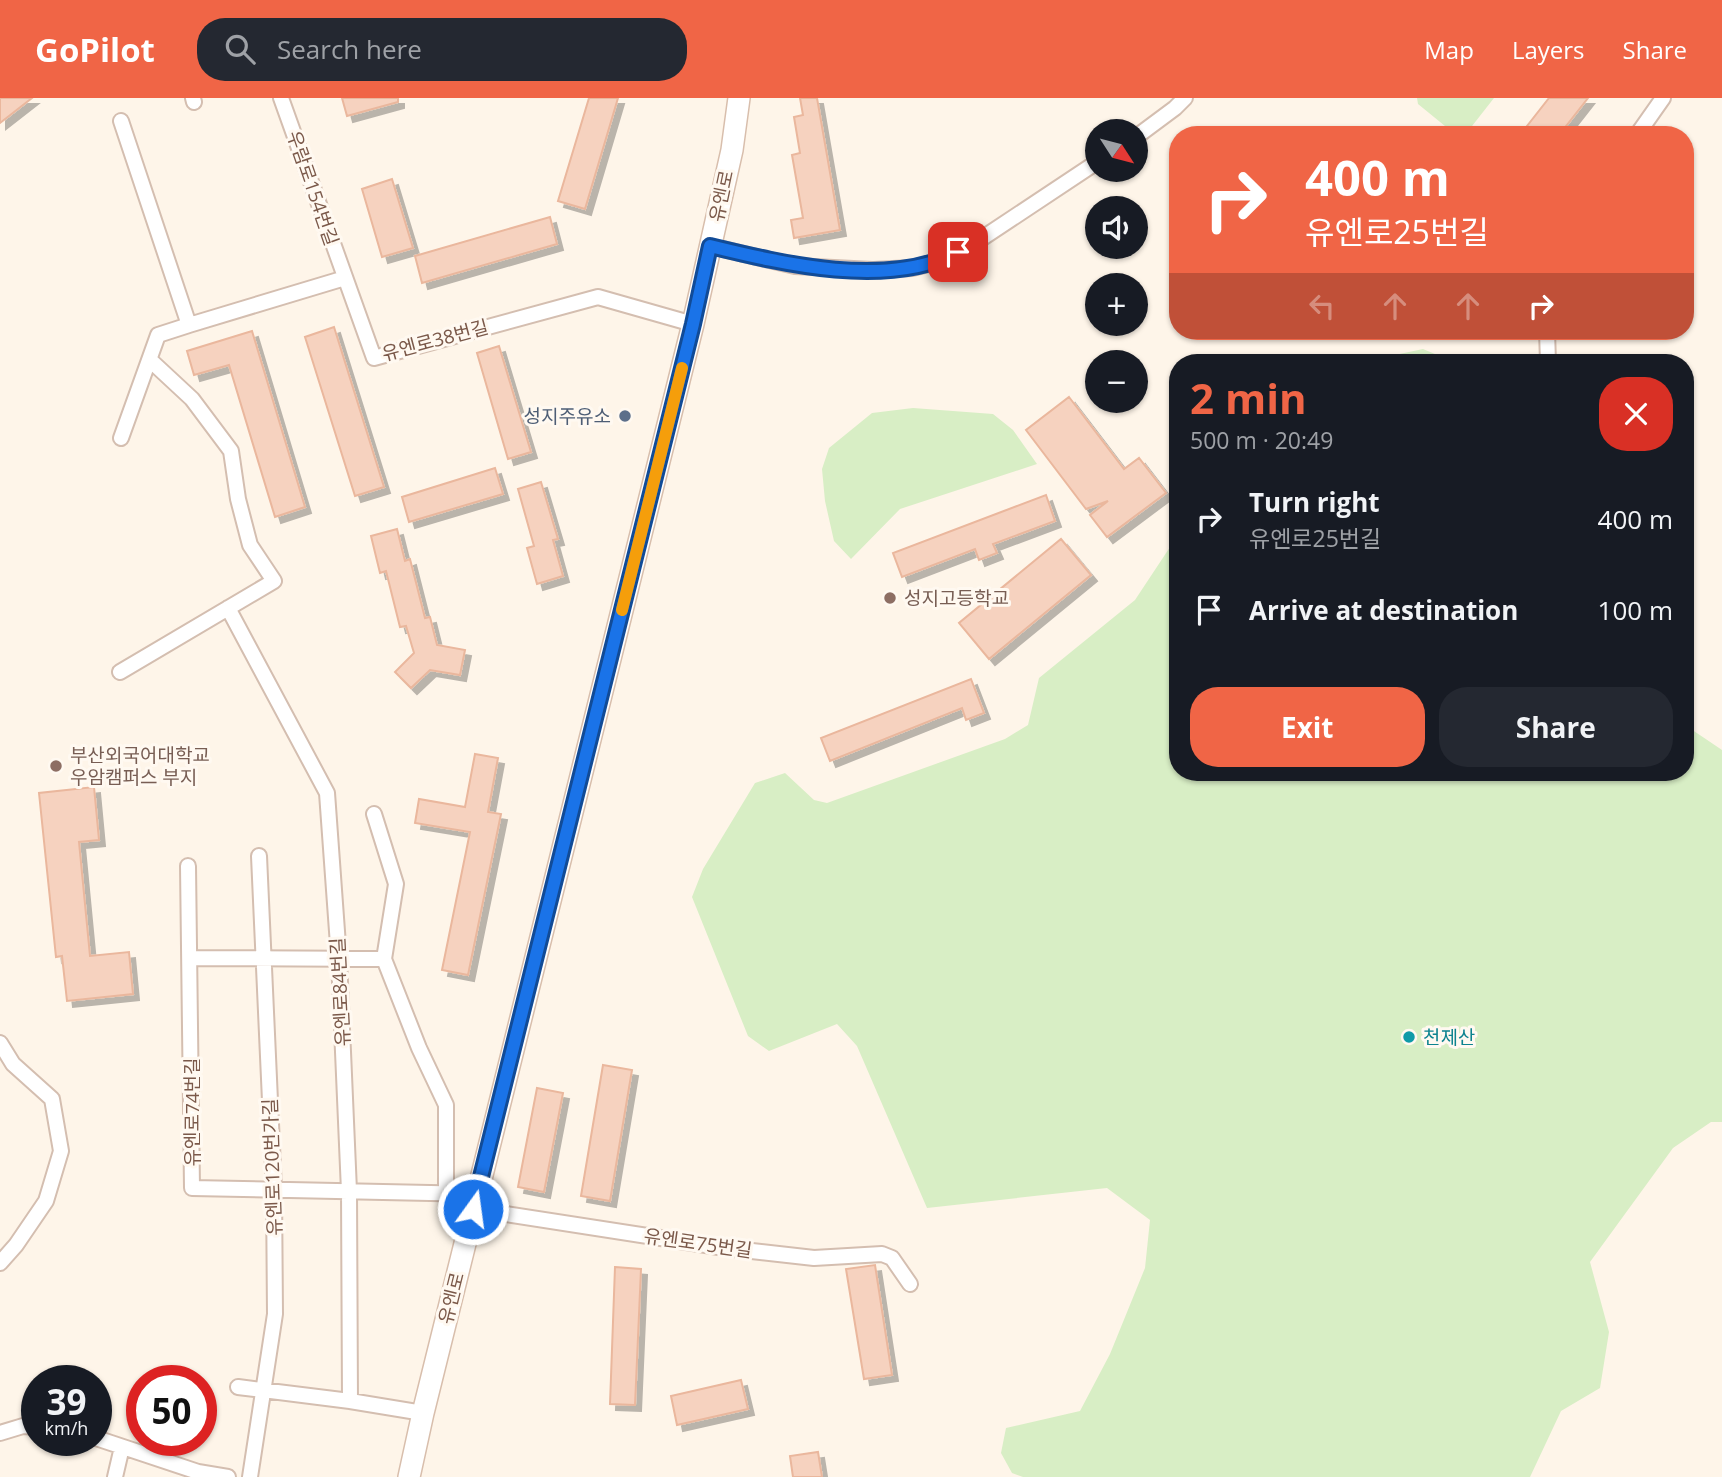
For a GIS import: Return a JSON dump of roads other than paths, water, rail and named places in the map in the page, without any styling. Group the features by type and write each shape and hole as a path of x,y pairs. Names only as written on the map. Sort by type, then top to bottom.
{"main road":[{"name":"유엔로","path":"410,1477 475,1201 693,324 732,150 739,98"}],"street":[{"name":"우람로154번길","path":"281,98 345,278"},
{"path":"1148,128 1185,98"},
{"path":"1643,126 1663,98"},
{"path":"121,121 189,326"},
{"path":"710,246 795,266 873,271 912,268 941,261 975,243 1085,170"},
{"name":"유엔로38번길","path":"345,278 374,358 598,297 693,324"},
{"path":"121,438 158,335 345,278"},
{"path":"120,672 275,581 250,545 231,451 192,399 150,360"},
{"name":"유엔로84번길","path":"228,608 327,793 339,959 349,1191 350,1401"},
{"path":"374,814 396,884 384,959 419,1048 446,1105 446,1193"},
{"name":"유엔로120번가길","path":"250,1477 275,1314 274,1190 259,856"},
{"name":"유엔로74번길","path":"188,866 192,1188 446,1193 475,1201"},
{"path":"191,958 384,959"},
{"path":"0,1044 13,1064 52,1098 61,1151 46,1200 16,1245 0,1263"},
{"name":"유엔로75번길","path":"475,1201 725,1248 814,1258 882,1254 892,1258 910,1284"},
{"path":"238,1387 423,1413"},
{"path":"0,1433 21,1427"},
{"path":"112,1444 198,1472 228,1477"},
{"path":"115,1477 122,1447"}],"place":[{"name":"성지주유소","path":"625,416"},
{"name":"성지고등학교","path":"890,598"},
{"name":"부산외국어대학교 우암캠퍼스 부지","path":"56,766"},
{"name":"천제산","path":"1409,1037"}]}
